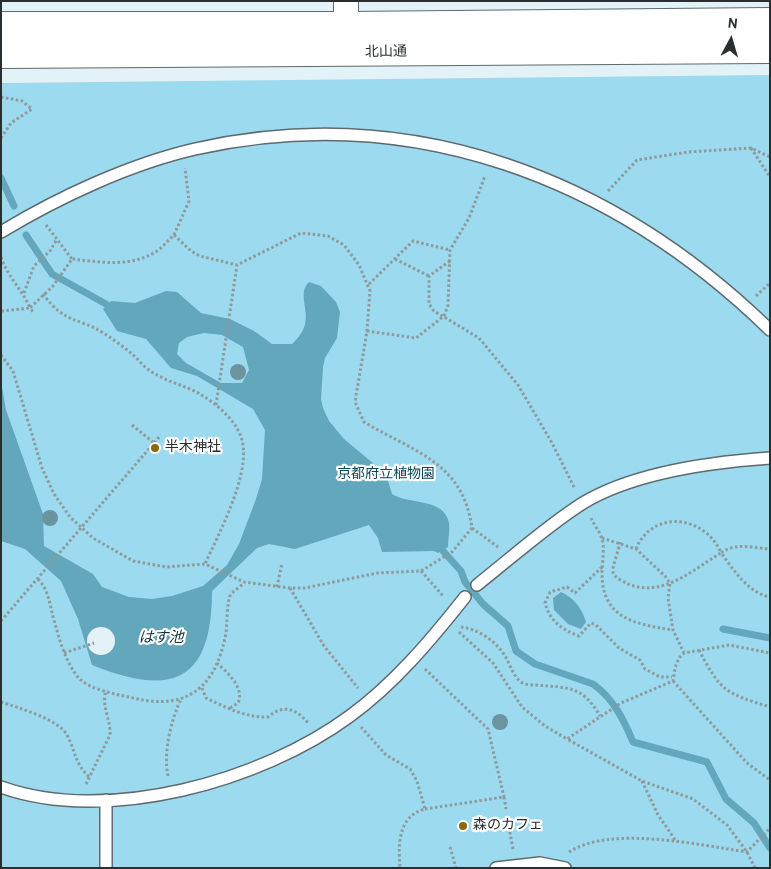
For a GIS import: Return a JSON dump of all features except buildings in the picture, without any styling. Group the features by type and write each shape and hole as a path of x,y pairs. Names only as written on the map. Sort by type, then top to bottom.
{"street":[{"name":"北山通","path":"1,26 159,25 346,14 501,23 710,24 770,22"},
{"path":"345,53 346,14"},
{"path":"501,23 502,51"},
{"name":"北山通","path":"1,54 502,51 710,24 770,49"},
{"path":"158,52 159,25"}],"lane":[{"path":"1,232 106,178 149,162 184,152 261,139 330,136 410,141 464,150 542,177 597,202 686,258 735,297 770,330"},
{"path":"477,585 582,504 603,493 682,469 770,458"},
{"path":"1,787 35,796 79,801 106,800 173,792 245,772 318,736 352,715 413,658 466,597"},
{"path":"106,800 106,868"},
{"path":"496,868 516,864 550,864 565,868"}],"path":[{"path":"1,97 22,101 32,109 11,124 1,138"},
{"path":"751,148 770,177"},
{"path":"597,202 637,160 688,152 751,148 770,157"},
{"path":"37,213 72,259 111,263 135,260 157,251 174,236 189,201 184,152"},
{"path":"367,331 416,338 444,316 448,305 450,250 469,218 489,159"},
{"path":"174,236 200,256 237,265 260,255 300,233 328,236 344,244 360,265 369,284 367,331 355,402 359,415 364,422 449,472 466,500 472,528 512,557"},
{"path":"24,293 38,260 50,251 57,240"},
{"path":"369,284 413,241 450,250"},
{"path":"1,257 4,269 24,293 32,310"},
{"path":"32,310 43,294 53,286 64,272 72,259"},
{"path":"394,259 429,276"},
{"path":"429,276 450,261"},
{"path":"216,406 237,265"},
{"path":"429,276 429,304 434,311 478,338 518,385 552,443 582,504 602,538 604,596 612,610 633,620 673,630"},
{"path":"43,294 62,316 102,333 132,354 148,370 201,395 227,415 238,430 243,446 236,492 205,564"},
{"path":"1,311 32,310"},
{"path":"1,355 13,371 42,468 49,485 70,517 82,528 106,548 133,561 166,567 205,564 218,568 244,582 276,587 319,586 377,574 421,571 452,552 472,528"},
{"path":"132,425 154,443"},
{"path":"1,622 160,436"},
{"path":"636,549 641,539 651,528 665,522 680,520 689,522 702,529 715,542 721,553 749,587 760,595 770,597"},
{"path":"602,538 620,542 636,549 655,564 670,583 668,598 673,630 684,653"},
{"path":"620,542 613,570 616,577 642,588 656,589 670,583 727,549 738,546 770,549"},
{"path":"276,587 282,563"},
{"path":"602,567 575,593 567,587 550,592 545,603 549,615 560,627 579,636 591,623 596,625 619,648 640,660 645,669 660,677 673,679 747,763 770,780"},
{"path":"421,571 456,609"},
{"path":"38,579 49,593 53,619 64,653 79,678 86,683 106,690 155,702 181,698 202,688 221,656 230,597 244,582"},
{"path":"290,588 324,646 369,701"},
{"path":"600,716 586,696 577,690 568,687 528,685 521,682 505,655 494,642 478,631 453,627 493,663 522,707 546,726 567,739 642,781 693,799 727,825 747,852 755,868"},
{"path":"64,653 94,644"},
{"path":"567,739 620,703 673,679 679,658 684,653 729,645 770,652"},
{"path":"699,650 716,681 728,693 770,707"},
{"path":"413,658 488,729 506,809"},
{"path":"217,663 227,672 239,692 238,703 230,708"},
{"path":"202,688 206,698 230,708 262,717 268,717 277,709 288,710 306,720 318,736"},
{"path":"79,801 89,776 110,735 111,727 104,705 106,690"},
{"path":"173,792 166,768 172,727 181,698"},
{"path":"1,702 61,726 73,748 74,757 80,768 89,776"},
{"path":"352,715 365,733 386,755 410,769 417,781 425,809"},
{"path":"642,781 658,815 677,841"},
{"path":"400,868 399,843 403,827 410,816 425,809 504,797"},
{"path":"507,818 516,864"},
{"path":"747,852 755,840 770,828"},
{"path":"550,864 577,847 606,838 677,841 747,852"},
{"path":"450,847 456,868"}],"green space":[{"name":"京都府立植物園","path":"770,75 770,868 1,868 1,83"}],"water":[{"name":"はす池","path":"309,282 321,286 336,302 340,312 337,338 325,358 323,367 321,399 329,421 344,439 386,474 392,494 407,500 433,505 446,515 449,523 448,547 438,553 434,551 382,552 378,538 369,525 295,549 269,544 257,548 212,591 210,622 204,646 195,663 182,674 165,680 144,680 120,675 92,665 78,619 61,581 25,549 1,541 1,381 6,410 43,514 44,546 93,574 102,587 129,597 152,599 172,596 203,586 227,565 239,544 262,479 265,430 253,409 197,376 171,368 146,339 117,331 103,309 111,301 135,303 166,291 177,292 201,313 230,319 254,331 272,344 292,344 305,326 305,288","holes":["204,333 222,335 243,347 249,370 242,383 221,383 186,363 177,354 179,343 187,337"]},
{"path":"561,592 574,600 582,612 586,622 581,629 568,624 554,610 553,598"}],"pier":[{"path":"101,627 111,631 115,641 111,651 101,655 91,651 87,641 91,631"}],"waterway":[{"path":"1,178 14,206"},
{"path":"26,235 52,274 106,304"},
{"path":"443,551 461,571 465,582 483,604 508,626 516,651 535,664 593,684 617,710 633,742 707,762 726,799 754,823 770,848"},
{"path":"723,629 770,638"}],"place":[{"name":"半木神社","path":"155,448"},
{"name":"森のカフェ","path":"463,826"}]}
